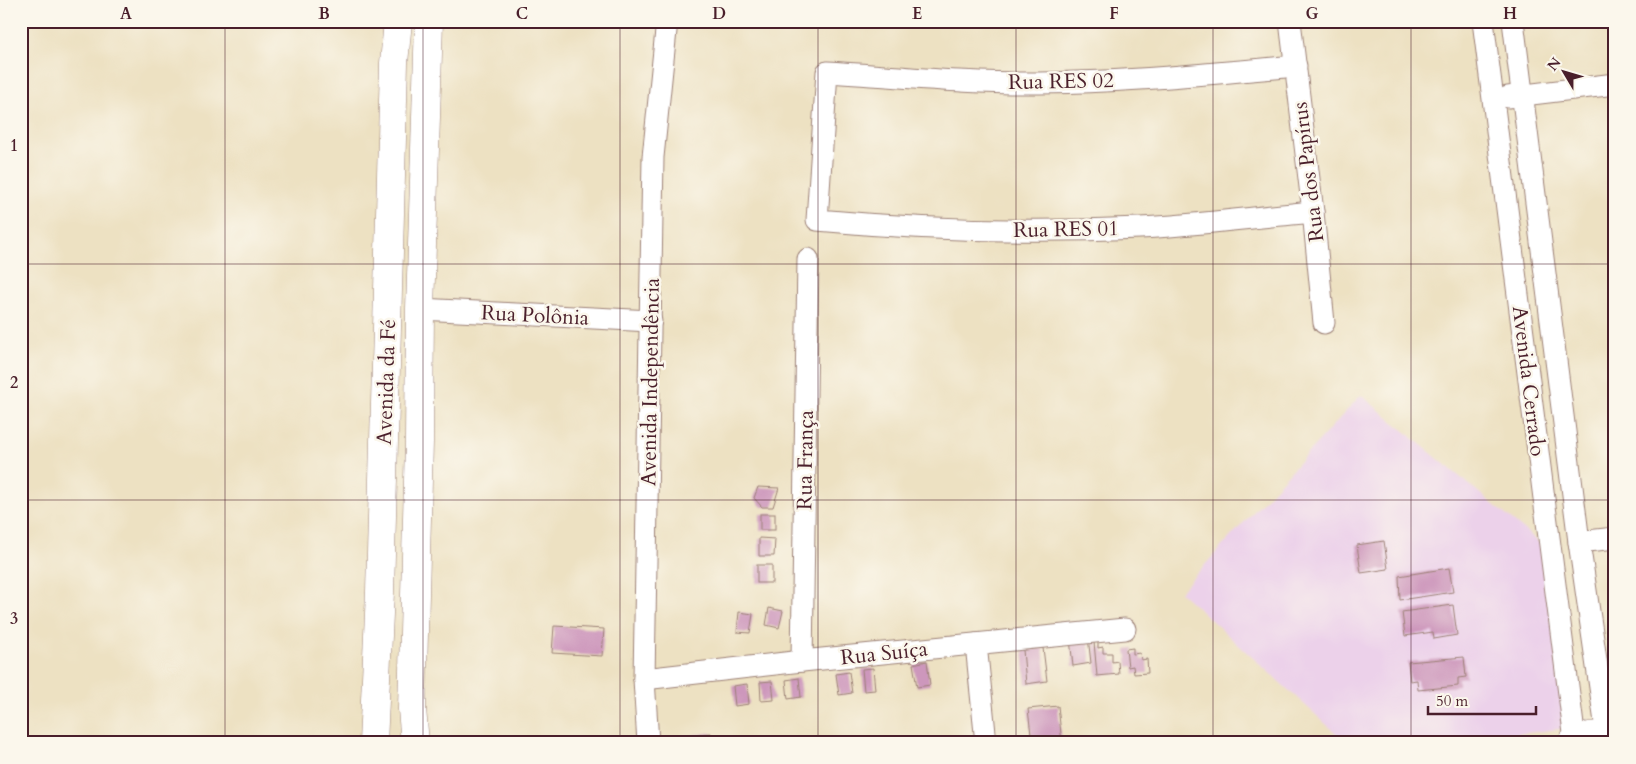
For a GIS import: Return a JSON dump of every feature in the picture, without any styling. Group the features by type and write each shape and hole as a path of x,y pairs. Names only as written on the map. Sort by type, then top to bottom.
{"main road":[{"name":"Avenida da Fé","path":"373,743 380,592 394,63 398,21"},
{"name":"Avenida da Fé","path":"415,743 412,709 419,442 420,309 429,21"},
{"path":"1574,742 1592,735 1612,738"}],"street":[{"name":"Avenida Independência","path":"648,743 644,679 653,157 667,21"},
{"name":"Rua dos Papírus","path":"1290,21 1324,322"},
{"name":"Avenida Cerrado","path":"1483,21 1574,742"},
{"name":"Avenida Cerrado","path":"1513,21 1579,542 1612,738"},
{"name":"Rua RES 02","path":"817,220 827,72 966,81 1038,83 1187,76 1296,66"},
{"path":"1493,99 1615,84"},
{"name":"Rua RES 01","path":"817,220 926,229 1040,231 1142,228 1313,212"},
{"name":"Rua França","path":"802,661 808,259"},
{"name":"Rua Polônia","path":"420,309 651,321"},
{"path":"1579,542 1615,538"},
{"name":"Rua Suíça","path":"644,679 802,661 1125,629"},
{"path":"976,644 986,743"}],"shaded area":[{"path":"1361,395 1547,549 1568,728 1442,743 1347,743 1180,592"}],"building":[{"path":"758,487 779,488 773,507 762,507 754,498"},
{"path":"760,514 775,514 775,530 760,530"},
{"path":"759,538 775,539 774,556 759,556"},
{"path":"1384,541 1388,569 1361,573 1357,545"},
{"path":"757,565 772,565 772,583 757,583"},
{"path":"1449,568 1453,592 1400,600 1399,576"},
{"path":"1453,605 1457,635 1434,639 1433,632 1405,636 1402,612"},
{"path":"769,608 783,611 779,628 766,625"},
{"path":"739,612 753,614 750,633 737,632"},
{"path":"554,626 604,629 602,656 552,653"},
{"path":"1088,637 1091,663 1073,666 1070,639"},
{"path":"1094,642 1098,642 1098,648 1103,647 1103,653 1112,653 1112,662 1118,661 1119,674 1097,676"},
{"path":"1043,648 1047,681 1026,684 1023,650"},
{"path":"1133,648 1133,654 1140,653 1141,660 1147,659 1148,673 1134,674 1133,666 1128,667 1126,649"},
{"path":"1464,657 1466,677 1458,678 1458,686 1418,690 1417,680 1410,681 1408,662"},
{"path":"927,661 930,685 917,687 913,664"},
{"path":"873,668 875,690 864,691 862,669"},
{"path":"849,672 852,693 839,695 836,674"},
{"path":"799,678 801,697 788,699 786,680"},
{"path":"772,681 774,700 761,701 760,682"},
{"path":"747,684 749,704 735,706 733,686"},
{"path":"1058,706 1062,743 1032,743 1028,709"},
{"path":"711,733 712,743 665,743 665,738"}]}
